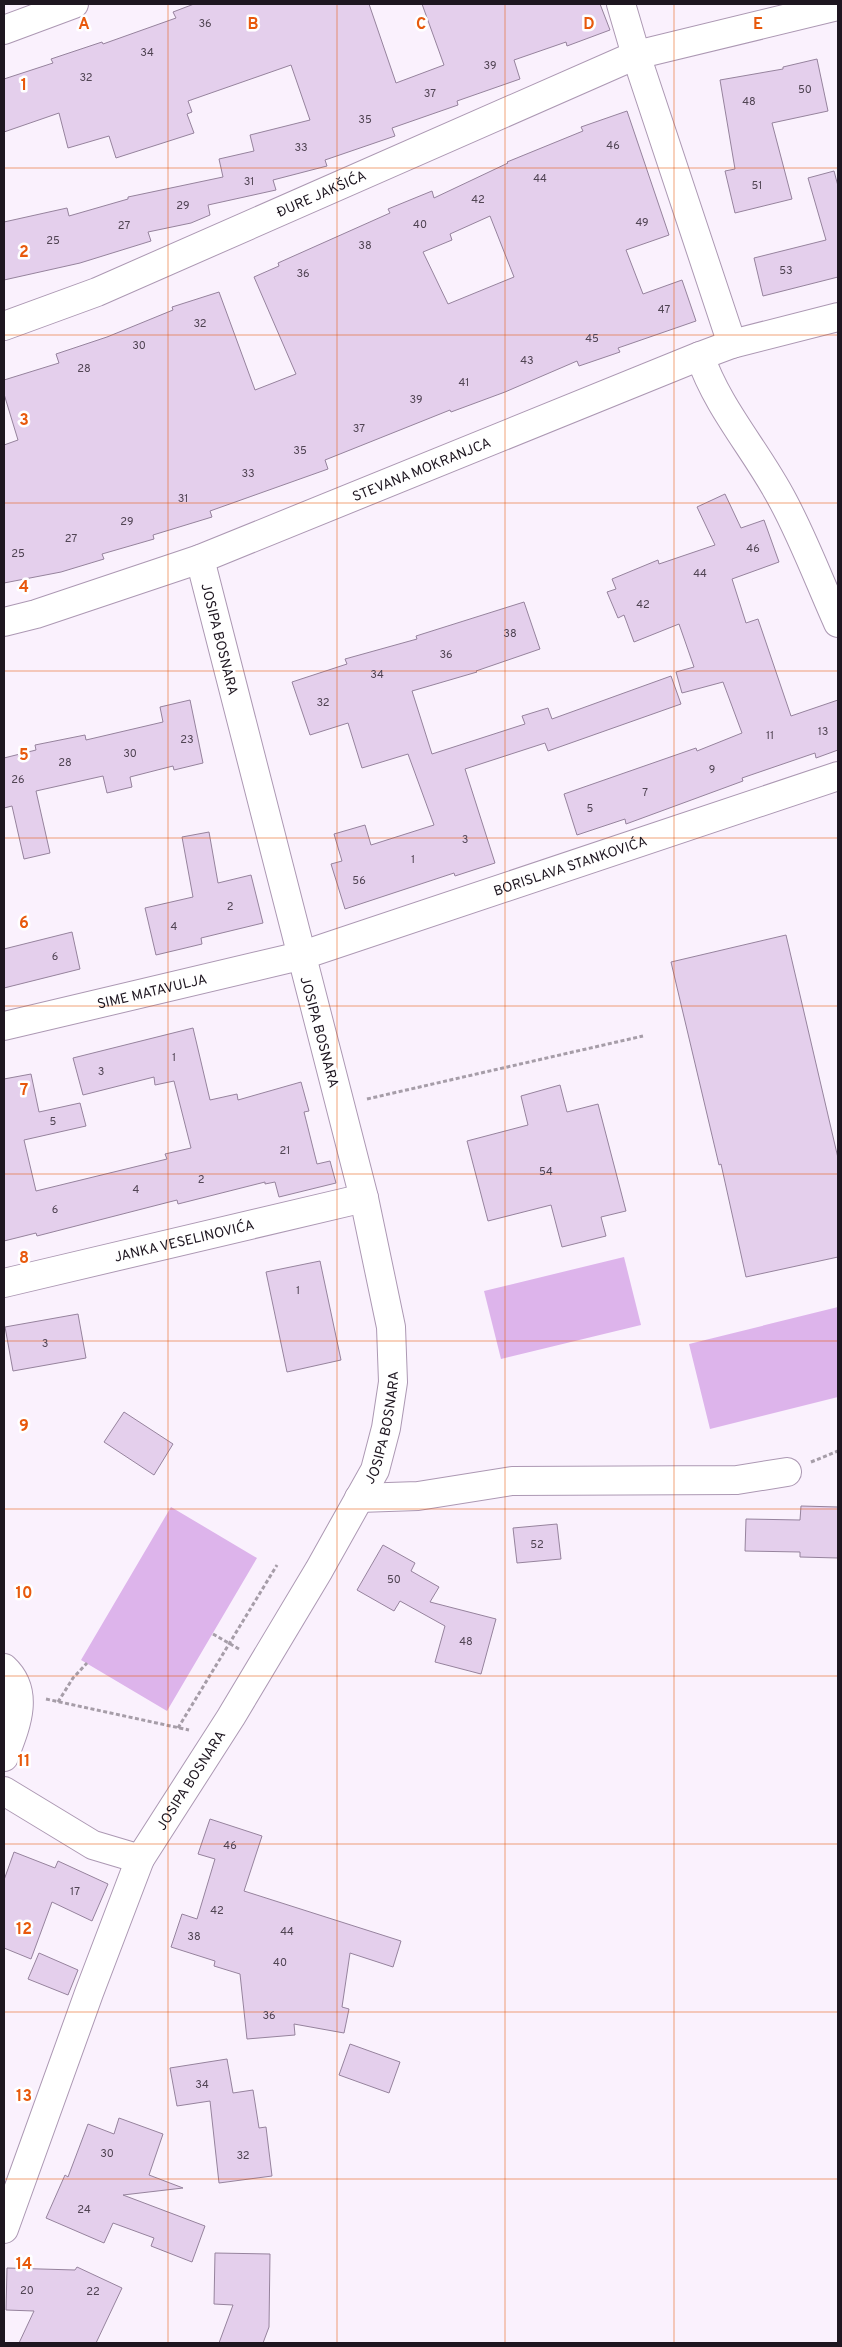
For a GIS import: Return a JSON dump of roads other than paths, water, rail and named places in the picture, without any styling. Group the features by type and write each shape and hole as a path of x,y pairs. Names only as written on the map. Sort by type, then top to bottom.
{"street":[{"path":"4,30 74,4"},
{"path":"621,4 636,55 732,344"},
{"name":"ĐURE JAKŠIĆA","path":"4,326 96,292 636,55 838,6"},
{"name":"STEVANA MOKRANJCA","path":"4,622 36,614 200,559 732,344 838,317"},
{"path":"700,356 708,380 721,404 756,453 784,502 838,624"},
{"name":"JOSIPA BOSNARA","path":"4,2229 89,1993 140,1859 219,1736 319,1570 375,1470 386,1428 393,1382 391,1327 364,1198 300,956 200,559"},
{"name":"BORISLAVA STANKOVIĆA","path":"300,956 838,776"},
{"name":"SIME MATAVULJA","path":"4,1026 300,956"},
{"name":"JANKA VESELINOVIĆA","path":"4,1284 364,1198"},
{"path":"359,1498 418,1496 512,1480 738,1480 787,1472"},
{"path":"4,1668 11,1675 20,1702 19,1717 4,1757"},
{"path":"4,1792 92,1845 140,1859"}]}
